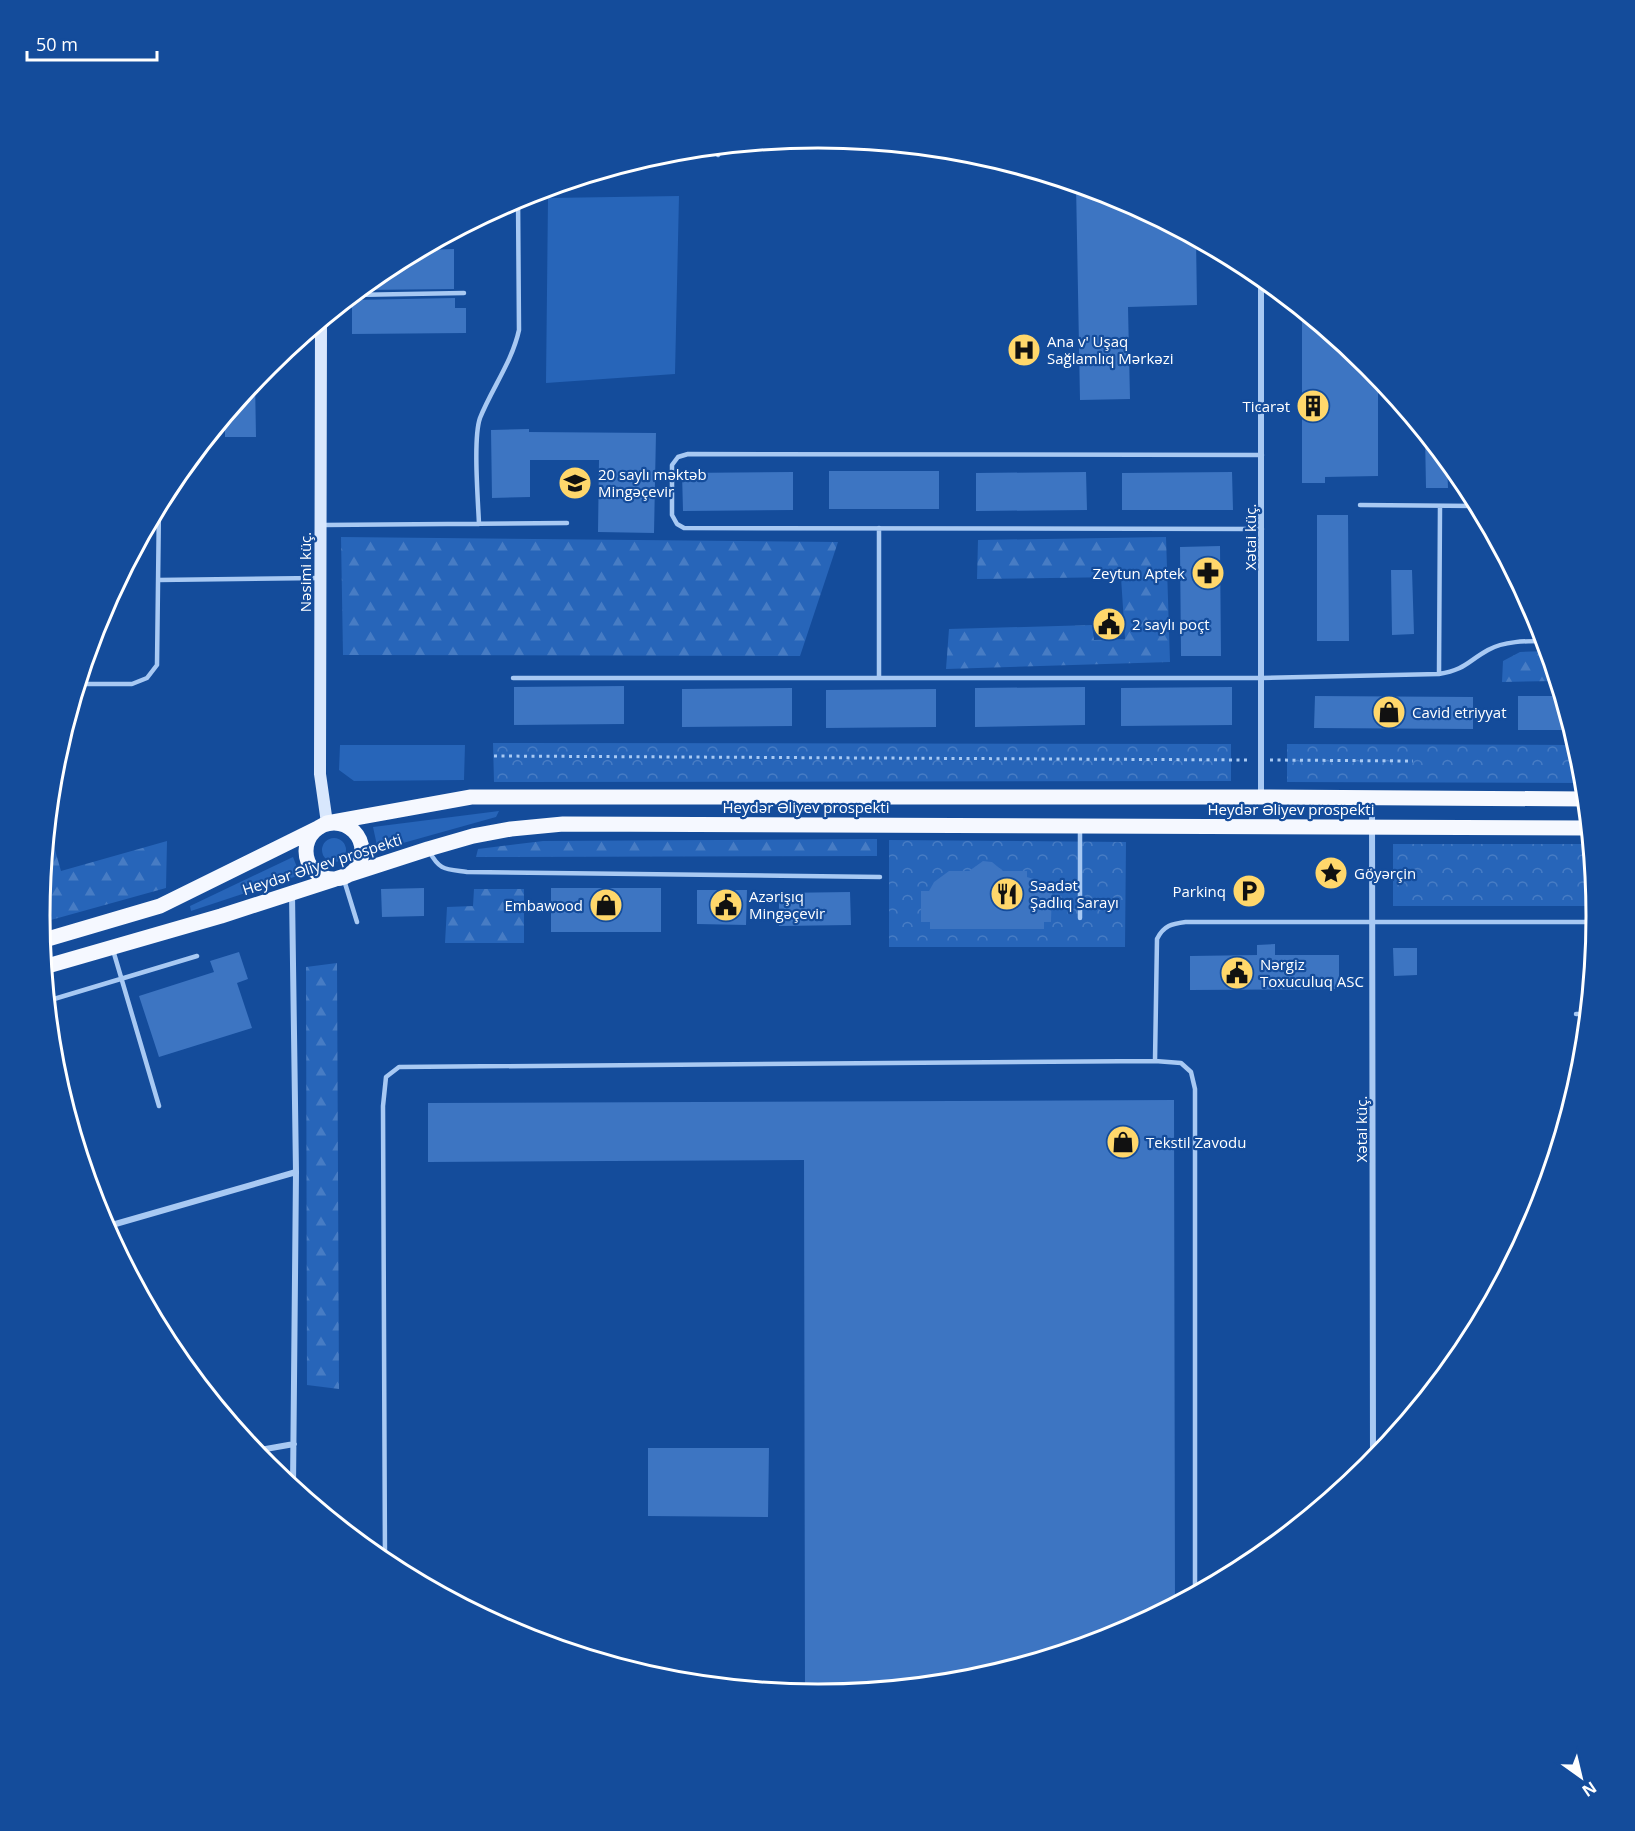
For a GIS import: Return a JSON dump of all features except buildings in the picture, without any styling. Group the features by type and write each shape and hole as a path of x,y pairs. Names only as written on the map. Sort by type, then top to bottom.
{"main road":[{"name":"Heydər Əliyev prospekti","path":"50,938 160,906 323,825 471,797 1261,796 1372,799 1576,799"},
{"name":"Heydər Əliyev prospekti","path":"51,965 292,894 428,849 492,832 563,824 1580,828"},
{"path":"323,825 345,825 359,838 362,847 358,866 343,877 325,877 311,866 307,858 308,841 323,825"}],"street":[{"name":"Xətai küç.","path":"1261,289 1261,796"},
{"name":"Nəsimi küç.","path":"321,330 320,774 323,825"},
{"name":"Xətai küç.","path":"1372,799 1373,1446"},
{"path":"292,894 296,1172 293,1477"},
{"path":"115,1224 296,1172"},
{"path":"265,1449 294,1444"}],"lane":[{"path":"479,524 477,436 479,420 515,348 519,330 518,209"},
{"path":"365,296 464,293"},
{"path":"1262,455 688,453 678,457 672,465 672,515 677,524 684,528 1262,529"},
{"path":"1360,506 1467,506"},
{"path":"1439,674 1440,506"},
{"path":"86,684 132,684 147,678 157,665 159,520"},
{"path":"320,525 567,523"},
{"path":"879,528 879,678"},
{"path":"158,580 321,578"},
{"path":"513,678 1262,678 1439,674 1467,666 1489,649 1510,643 1534,642"},
{"path":"1080,826 1080,918"},
{"path":"428,849 436,864 446,870 467,872 880,878"},
{"path":"343,877 357,922"},
{"path":"1155,1061 1157,939 1162,930 1174,924 1186,922 1586,922"},
{"path":"112,947 159,1106"},
{"path":"54,999 197,956"},
{"path":"385,1550 383,1106 386,1077 399,1067 1155,1061 1181,1063 1191,1072 1196,1089 1195,1585"}],"path":[{"path":"494,756 1249,760"},
{"path":"1260,760 1413,761"}],"green space":[{"path":"679,196 675,374 546,383 548,198"},
{"path":"341,537 838,542 800,656 343,655"},
{"path":"1166,537 1170,662 946,669 949,629 1092,625 1094,640 1125,639 1121,577 977,579 978,540"},
{"path":"1538,651 1549,681 1502,682 1503,661 1520,652"},
{"path":"493,743 1231,744 1231,781 494,782"},
{"path":"1287,744 1566,745 1574,783 1287,782"},
{"path":"340,745 465,745 464,780 354,781 339,770"},
{"path":"499,811 496,817 378,850 373,827"},
{"path":"329,838 339,838 346,845 346,855 339,862 329,862 322,855 322,845"},
{"path":"877,839 877,856 476,857 478,849 543,841"},
{"name":"Səadət Şadlıq Sarayı","path":"889,840 1126,842 1125,947 889,947"},
{"path":"167,841 166,888 50,920 53,844 61,871"},
{"path":"1393,844 1582,844 1586,906 1393,906"},
{"path":"293,857 300,875 191,911 190,906"},
{"path":"474,889 524,889 524,943 445,943 447,907 473,906"},
{"path":"337,963 339,1389 307,1385 306,967"}],"place":[{"name":"Ana v' Uşaq Sağlamlıq Mərkəzi","path":"1024,350"},
{"name":"Ticarət","path":"1313,406"},
{"name":"20 saylı məktəb Mingəçevir","path":"575,483"},
{"name":"Zeytun Aptek","path":"1208,573"},
{"name":"2 saylı poçt","path":"1109,624"},
{"name":"Cavid etriyyat","path":"1389,712"},
{"name":"Göyərçin","path":"1331,873"},
{"name":"Parkinq","path":"1249,891"},
{"name":"Səadət Şadlıq Sarayı","path":"1007,894"},
{"name":"Embawood","path":"606,905"},
{"name":"Azərişıq Mingəçevir","path":"726,905"},
{"name":"Nərgiz Toxuculuq ASC","path":"1237,973"},
{"name":"Tekstil Zavodu","path":"1123,1142"}]}
